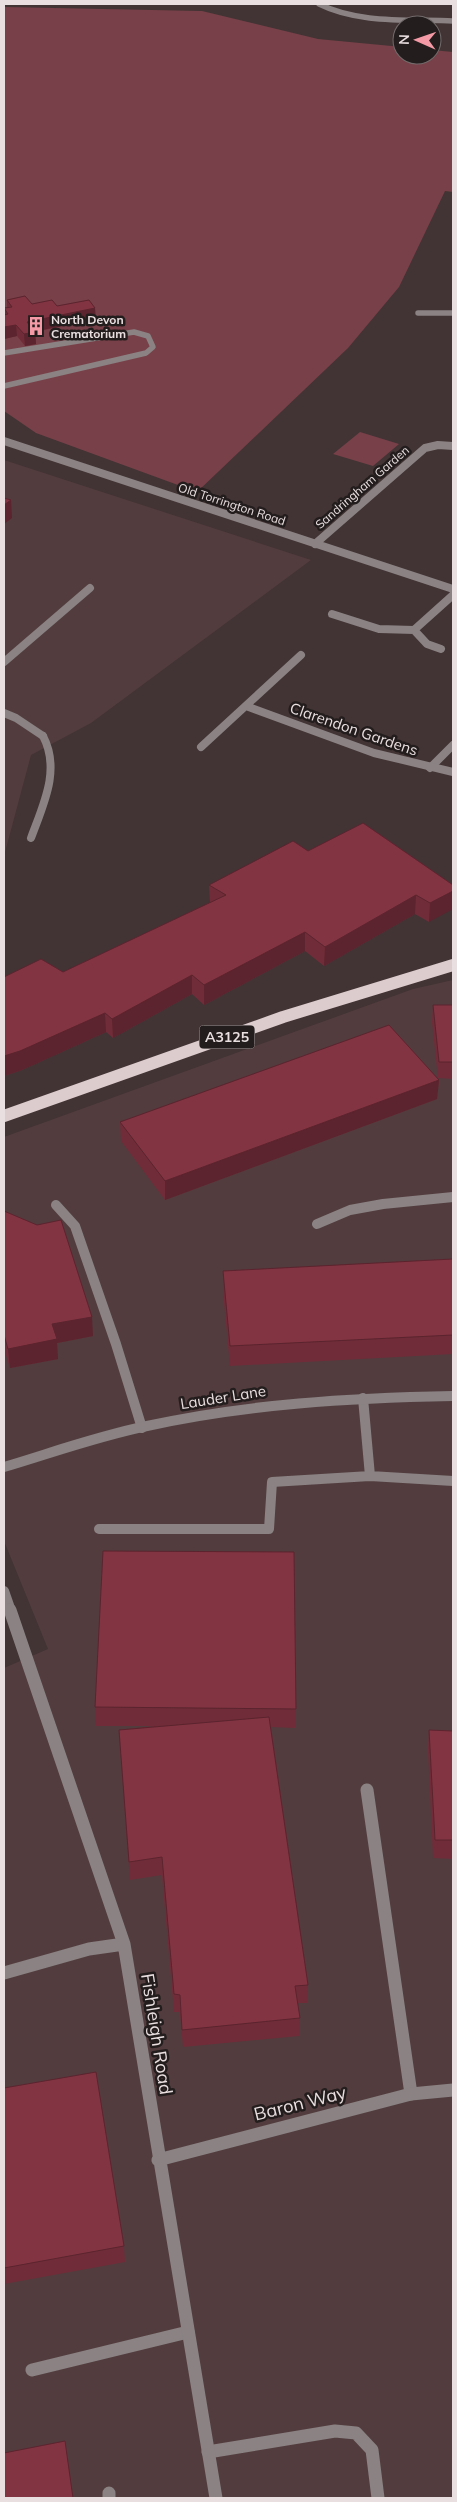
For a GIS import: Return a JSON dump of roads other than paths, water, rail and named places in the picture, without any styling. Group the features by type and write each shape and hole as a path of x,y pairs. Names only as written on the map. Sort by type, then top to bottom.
{"main road":[{"name":"A3125","path":"4,1116 262,1025 400,980 453,966"}],"street":[{"path":"319,4 325,8 343,13 453,21"},
{"path":"418,313 453,313"},
{"path":"4,354 117,333 134,332 148,336 153,347 146,353 4,386"},
{"name":"Old Torrington Road","path":"4,441 453,589"},
{"name":"Sandringham Garden","path":"315,544 425,448 438,445 453,446"},
{"path":"4,662 90,588"},
{"path":"332,614 379,629 414,630 453,595"},
{"path":"414,630 427,644 440,649"},
{"path":"201,747 301,656"},
{"name":"Clarendon Gardens","path":"246,706 374,754 453,772"},
{"path":"4,713 16,718 43,736 52,752 52,766 31,838"},
{"path":"430,768 453,745"},
{"path":"317,1224 350,1210 383,1204 453,1197"},
{"path":"56,1205 75,1226 116,1344 142,1428"},
{"name":"Lauder Lane","path":"4,1467 142,1428 256,1407 363,1398 453,1396"},
{"path":"363,1398 370,1476"},
{"path":"99,1529 269,1529 272,1482 370,1476 453,1481"},
{"name":"Fishleigh Road","path":"4,1590 9,1618 124,1944 158,2160 216,2498"},
{"path":"368,1790 411,2094"},
{"path":"4,1972 89,1949 124,1944"},
{"name":"Baron Way","path":"158,2160 411,2094 453,2090"},
{"path":"32,2370 188,2332"},
{"path":"208,2452 335,2431 356,2433 372,2450 378,2498"}],"place":[{"name":"North Devon Crematorium","path":"36,326"}]}
